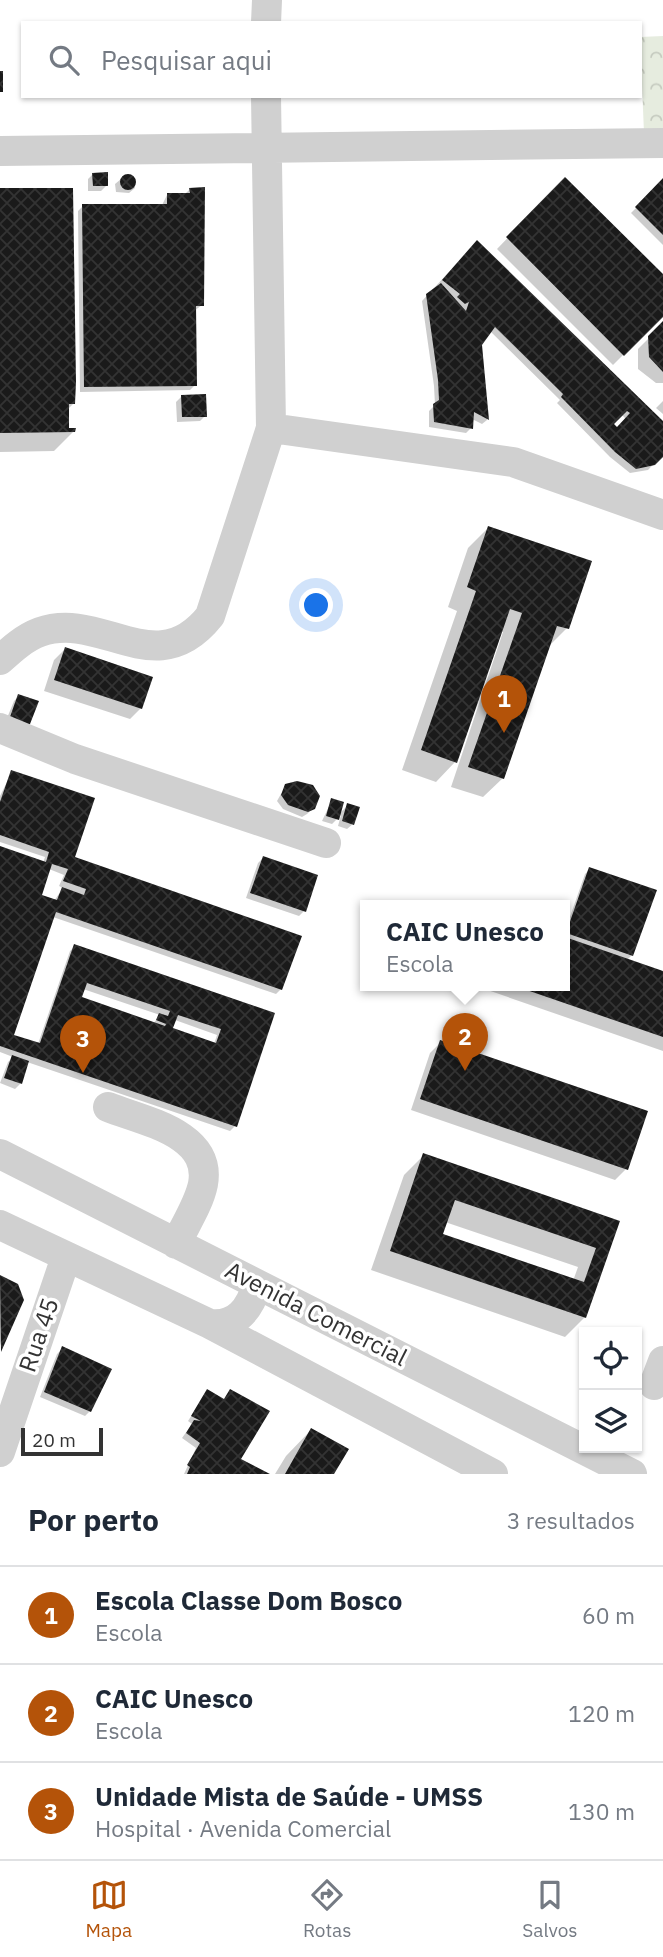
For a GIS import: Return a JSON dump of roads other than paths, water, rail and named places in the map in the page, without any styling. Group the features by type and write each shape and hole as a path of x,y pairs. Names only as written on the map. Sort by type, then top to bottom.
{"street":[{"path":"266,21 267,0"},
{"path":"6,647 41,631 78,630 151,647 176,645 196,634 210,616 271,428 265,98"},
{"path":"0,151 663,143"},
{"path":"271,428 513,462 663,515"},
{"path":"0,728 75,759 326,843"},
{"path":"108,1107 180,1135 195,1147 203,1166 203,1185 176,1244"},
{"name":"Avenida Comercial","path":"0,1154 632,1474"},
{"path":"0,1178 41,1174"},
{"path":"0,1226 210,1324 493,1474"},
{"name":"Rua 45","path":"0,1452 66,1257"},
{"path":"210,1324 223,1325 239,1318 253,1300 257,1285"}],"place":[{"name":"Escola Classe Dom Bosco","path":"504,733"},
{"name":"CAIC Unesco","path":"465,1071"},
{"name":"Unidade Mista de Saúde - UMSS","path":"83,1073"}]}
